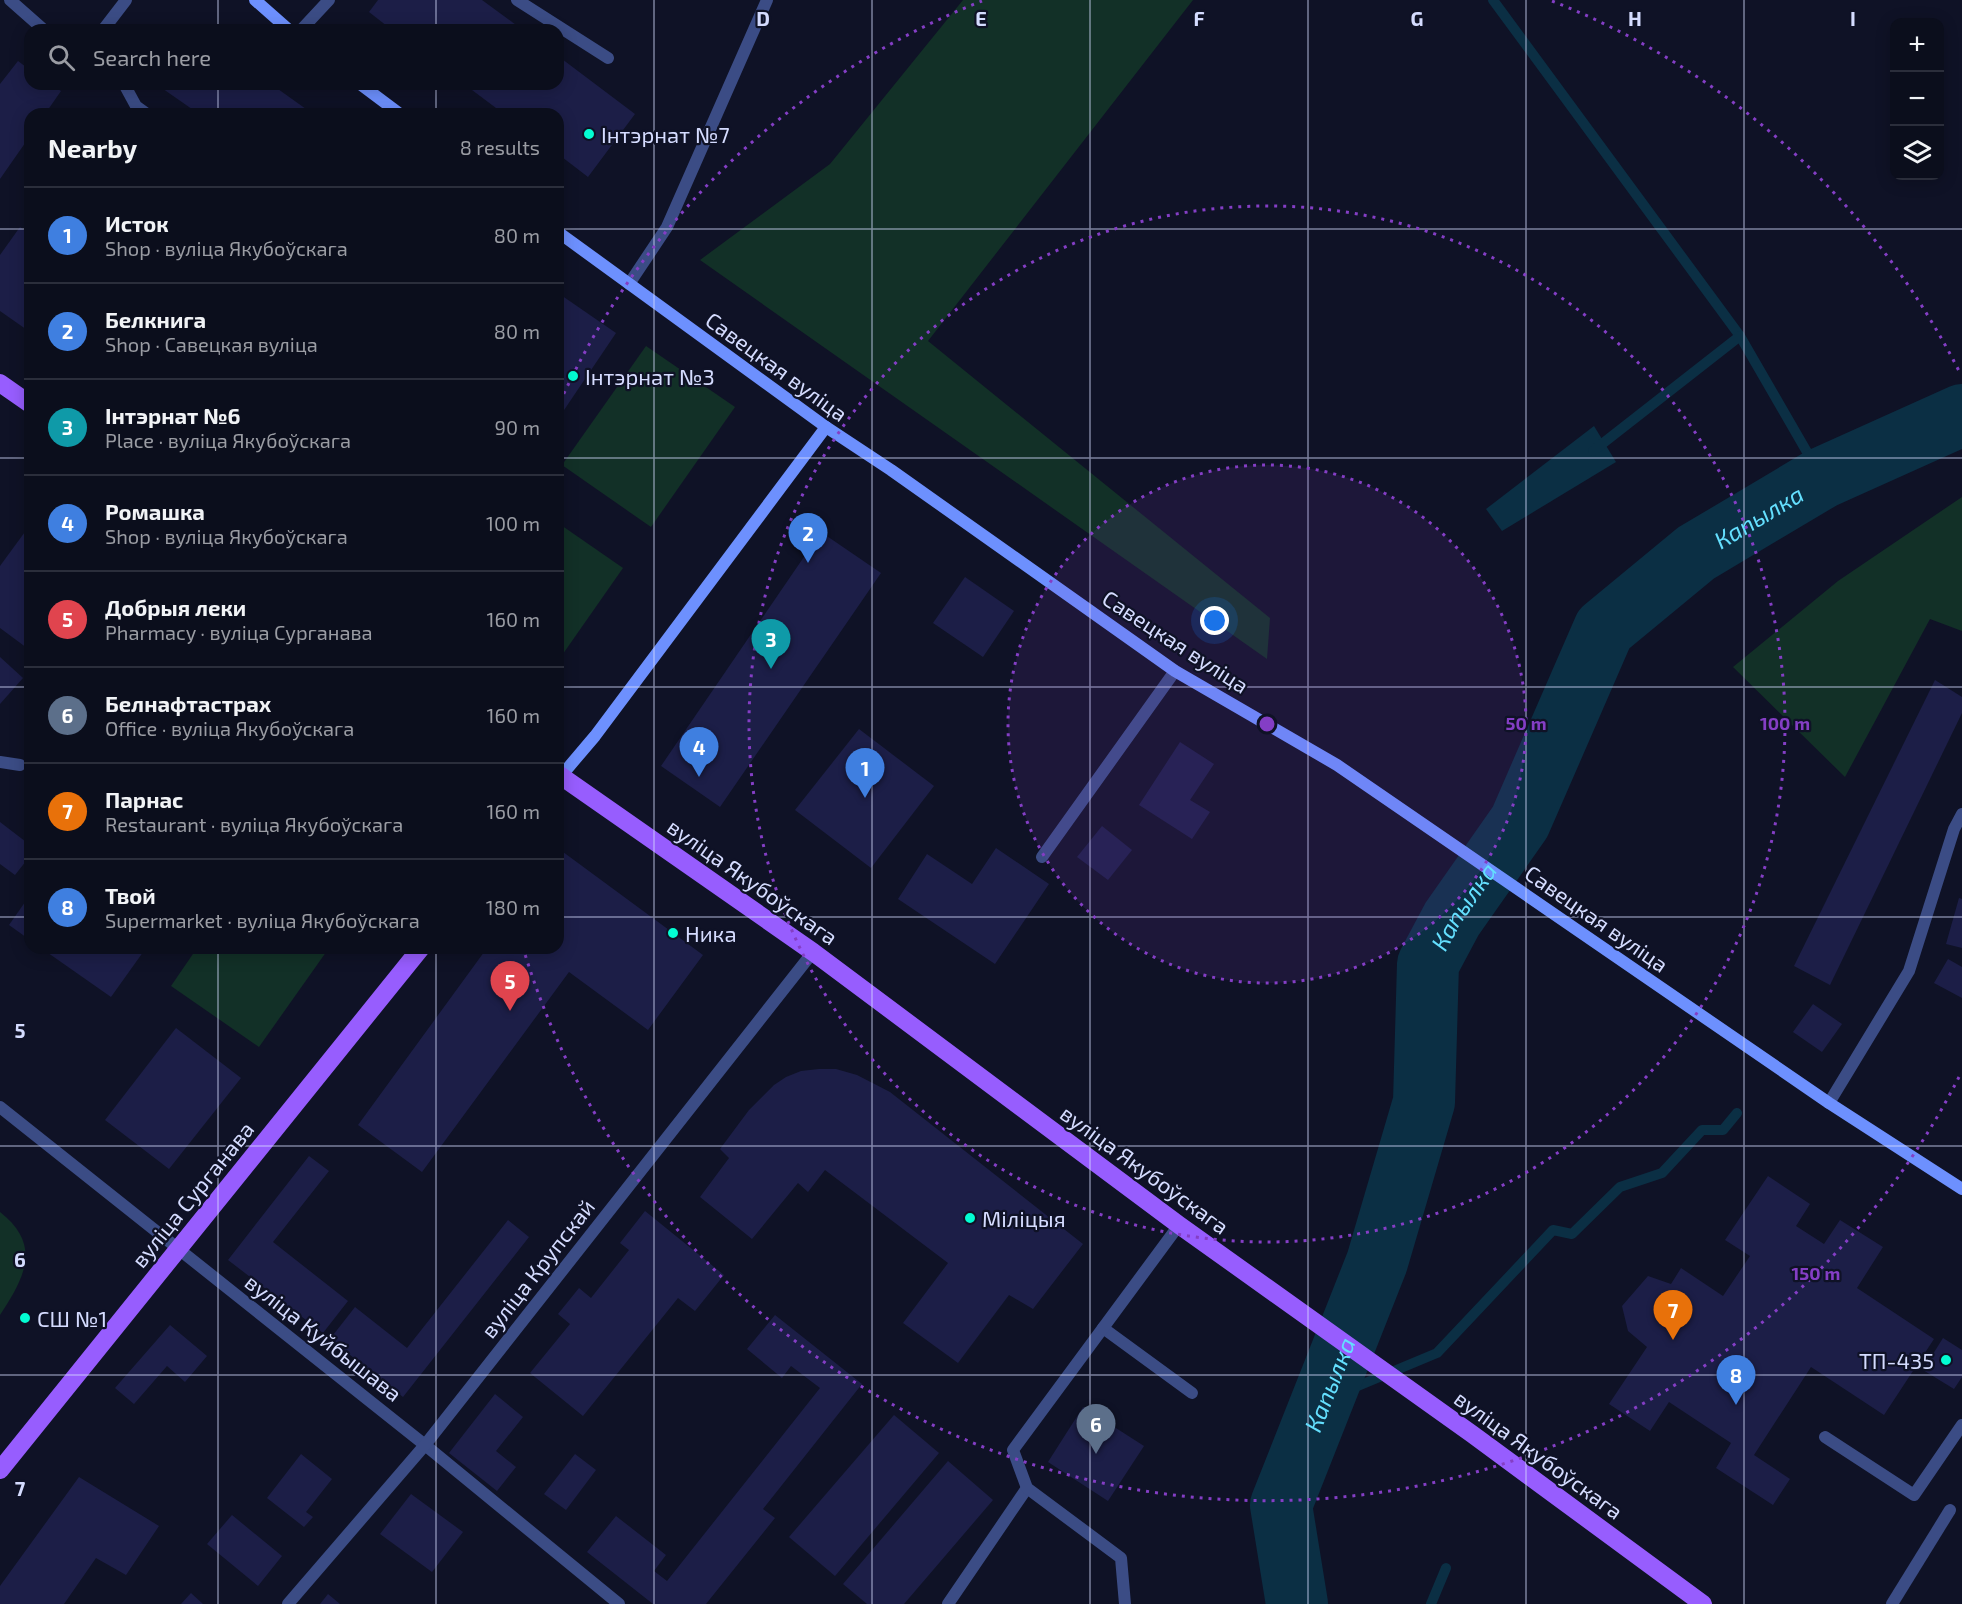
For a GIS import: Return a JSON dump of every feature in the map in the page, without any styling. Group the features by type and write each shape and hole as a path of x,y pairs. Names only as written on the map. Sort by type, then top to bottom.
{"main road":[{"path":"255,0 282,24"},
{"path":"368,90 392,108"},
{"name":"Савецкая вуліца","path":"564,236 826,427 891,470 1175,671 1337,765 1829,1103 1962,1189"},
{"path":"0,382 24,400"},
{"path":"564,771 595,736 826,427"},
{"name":"вуліца Якубоўскага","path":"564,780 813,952 1179,1225 1472,1434 1703,1604"},
{"name":"вуліца Сурганава","path":"0,1470 416,954"}],"street":[{"path":"10,0 37,24"},
{"path":"108,24 126,0"},
{"path":"307,24 329,0"},
{"path":"517,0 555,24"},
{"path":"629,285 667,227 767,0"},
{"path":"564,30 608,58"},
{"path":"127,90 134,108"},
{"path":"1042,857 1175,671"},
{"path":"0,762 20,765"},
{"path":"1829,1103 1910,971 1954,828 1962,814"},
{"name":"вуліца Крупскай","path":"288,1604 425,1444 813,952"},
{"name":"вуліца Куйбышава","path":"0,1107 425,1444 619,1604"},
{"path":"1125,1604 1121,1557 1028,1488 1013,1450 1179,1225"},
{"path":"1103,1328 1192,1393"},
{"path":"1825,1437 1914,1495 1962,1425"},
{"path":"948,1604 1028,1488"},
{"path":"1892,1604 1950,1510"}],"green space":[{"path":"963,0 1193,0 928,341 1270,618 1267,659 700,260 830,164"},
{"path":"646,346 735,407 651,527 564,466 564,462"},
{"path":"1962,497 1962,631 1930,619 1845,777 1733,667 1838,581"},
{"path":"564,527 623,568 564,652"},
{"path":"193,954 325,954 259,1047 171,986"},
{"path":"0,1212 13,1224 21,1237 25,1249 25,1262 16,1288 0,1315"}],"water":[{"path":"1594,426 1616,462 1502,531 1486,509"}],"building":[{"path":"378,0 482,0 515,24 384,24 369,12"},
{"path":"18,61 24,66 24,90 61,91 49,108 24,108 24,145 0,179 0,84"},
{"name":"Інтэрнат №7","path":"564,61 635,114 588,177 564,159 564,108 496,108 472,90 564,90"},
{"path":"165,90 279,90 305,108 190,108"},
{"path":"20,227 24,230 24,328 0,311 0,255"},
{"name":"Інтэрнат №3","path":"564,297 616,333 564,410"},
{"path":"821,532 881,573 720,807 661,766"},
{"path":"24,533 24,646 0,628 0,566"},
{"path":"965,577 1014,611 983,657 933,623"},
{"path":"0,657 23,678 0,704"},
{"path":"1935,680 1962,697 1962,713 1830,985 1794,966"},
{"path":"859,729 934,786 871,868 795,810"},
{"path":"1180,742 1214,764 1190,800 1210,812 1192,839 1139,805"},
{"path":"0,822 24,840 24,864 15,875 0,864"},
{"path":"1102,826 1132,850 1108,880 1077,857"},
{"path":"996,848 1049,884 995,964 898,899 927,854 972,884"},
{"path":"564,853 703,955 648,1030 569,972 422,1172 358,1125 483,954 564,954"},
{"path":"1959,898 1962,899 1962,948 1946,944"},
{"path":"24,904 24,936 9,925"},
{"path":"50,954 142,954 111,997"},
{"path":"1948,959 1962,967 1962,998 1934,983"},
{"path":"1813,1004 1842,1024 1822,1052 1793,1032"},
{"path":"176,1028 241,1078 169,1169 105,1120"},
{"name":"Міліцыя","path":"836,1069 857,1075 890,1092 1083,1244 1033,1309 1009,1295 958,1363 903,1323 948,1263 825,1170 808,1192 798,1183 752,1239 700,1197 729,1158 720,1149 749,1110 774,1085 786,1077 801,1071"},
{"path":"309,1156 329,1171 273,1242 348,1301 323,1333 228,1260"},
{"path":"1768,1176 1810,1204 1796,1226 1824,1244 1840,1220 1883,1247 1857,1288 1934,1339 1884,1415 1811,1367 1754,1455 1790,1479 1773,1505 1716,1468 1731,1443 1669,1402 1650,1431 1609,1404 1647,1347 1628,1331 1622,1306 1648,1276 1671,1284 1681,1268 1723,1296 1750,1256 1725,1240"},
{"path":"645,1211 724,1275 695,1311 678,1298 583,1416 530,1373 570,1324 558,1314 579,1288 591,1298 629,1250 620,1243"},
{"path":"508,1220 529,1237 403,1397 330,1339 355,1307 407,1348"},
{"path":"775,1315 862,1384 763,1509 775,1518 706,1604 653,1604 587,1552 616,1516 666,1555 654,1571 667,1581 820,1388 791,1366 782,1378 747,1349"},
{"path":"170,1325 207,1356 185,1382 167,1366 134,1404 115,1388"},
{"name":"ТП-435","path":"1943,1338 1962,1350 1962,1377 1954,1389 1923,1370"},
{"path":"495,1394 523,1417 496,1451 516,1467 497,1491 449,1453"},
{"path":"1083,1407 1144,1446 1108,1501 1048,1462"},
{"path":"894,1415 939,1453 835,1576 789,1537"},
{"path":"301,1454 332,1479 306,1512 313,1517 304,1527 267,1498"},
{"path":"575,1454 596,1470 566,1510 544,1494"},
{"path":"948,1461 993,1500 904,1604 867,1604 843,1584"},
{"path":"79,1477 159,1526 126,1575 96,1558 64,1604 0,1604 0,1586"},
{"path":"411,1494 463,1532 432,1572 380,1534"},
{"path":"232,1515 282,1556 258,1586 207,1544"},
{"path":"191,1593 203,1604 181,1604"},
{"path":"328,1594 340,1604 320,1604"}],"waterway":[{"path":"1493,0 1740,336 1822,478"},
{"path":"1593,451 1740,336"},
{"name":"Капылка","path":"1297,1604 1281,1505 1377,1262 1424,1102 1428,964 1452,919 1520,822 1604,629 1696,553 1822,478 1962,415"},
{"path":"1322,1401 1437,1353 1553,1230 1572,1234 1620,1187 1662,1173 1702,1130 1723,1130 1737,1113"},
{"path":"1431,1604 1446,1568"}],"place":[{"name":"Інтэрнат №7","path":"589,134"},
{"name":"Інтэрнат №3","path":"573,376"},
{"name":"Белкнига","path":"808,563"},
{"name":"Інтэрнат №6","path":"771,669"},
{"name":"Ромашка","path":"699,777"},
{"name":"Исток","path":"865,798"},
{"name":"Ника","path":"673,933"},
{"name":"Добрыя леки","path":"510,1011"},
{"name":"Міліцыя","path":"970,1218"},
{"name":"СШ №1","path":"25,1318"},
{"name":"Парнас","path":"1673,1340"},
{"name":"ТП-435","path":"1946,1360"},
{"name":"Твой","path":"1736,1405"},
{"name":"Белнафтастрах","path":"1096,1454"}]}
